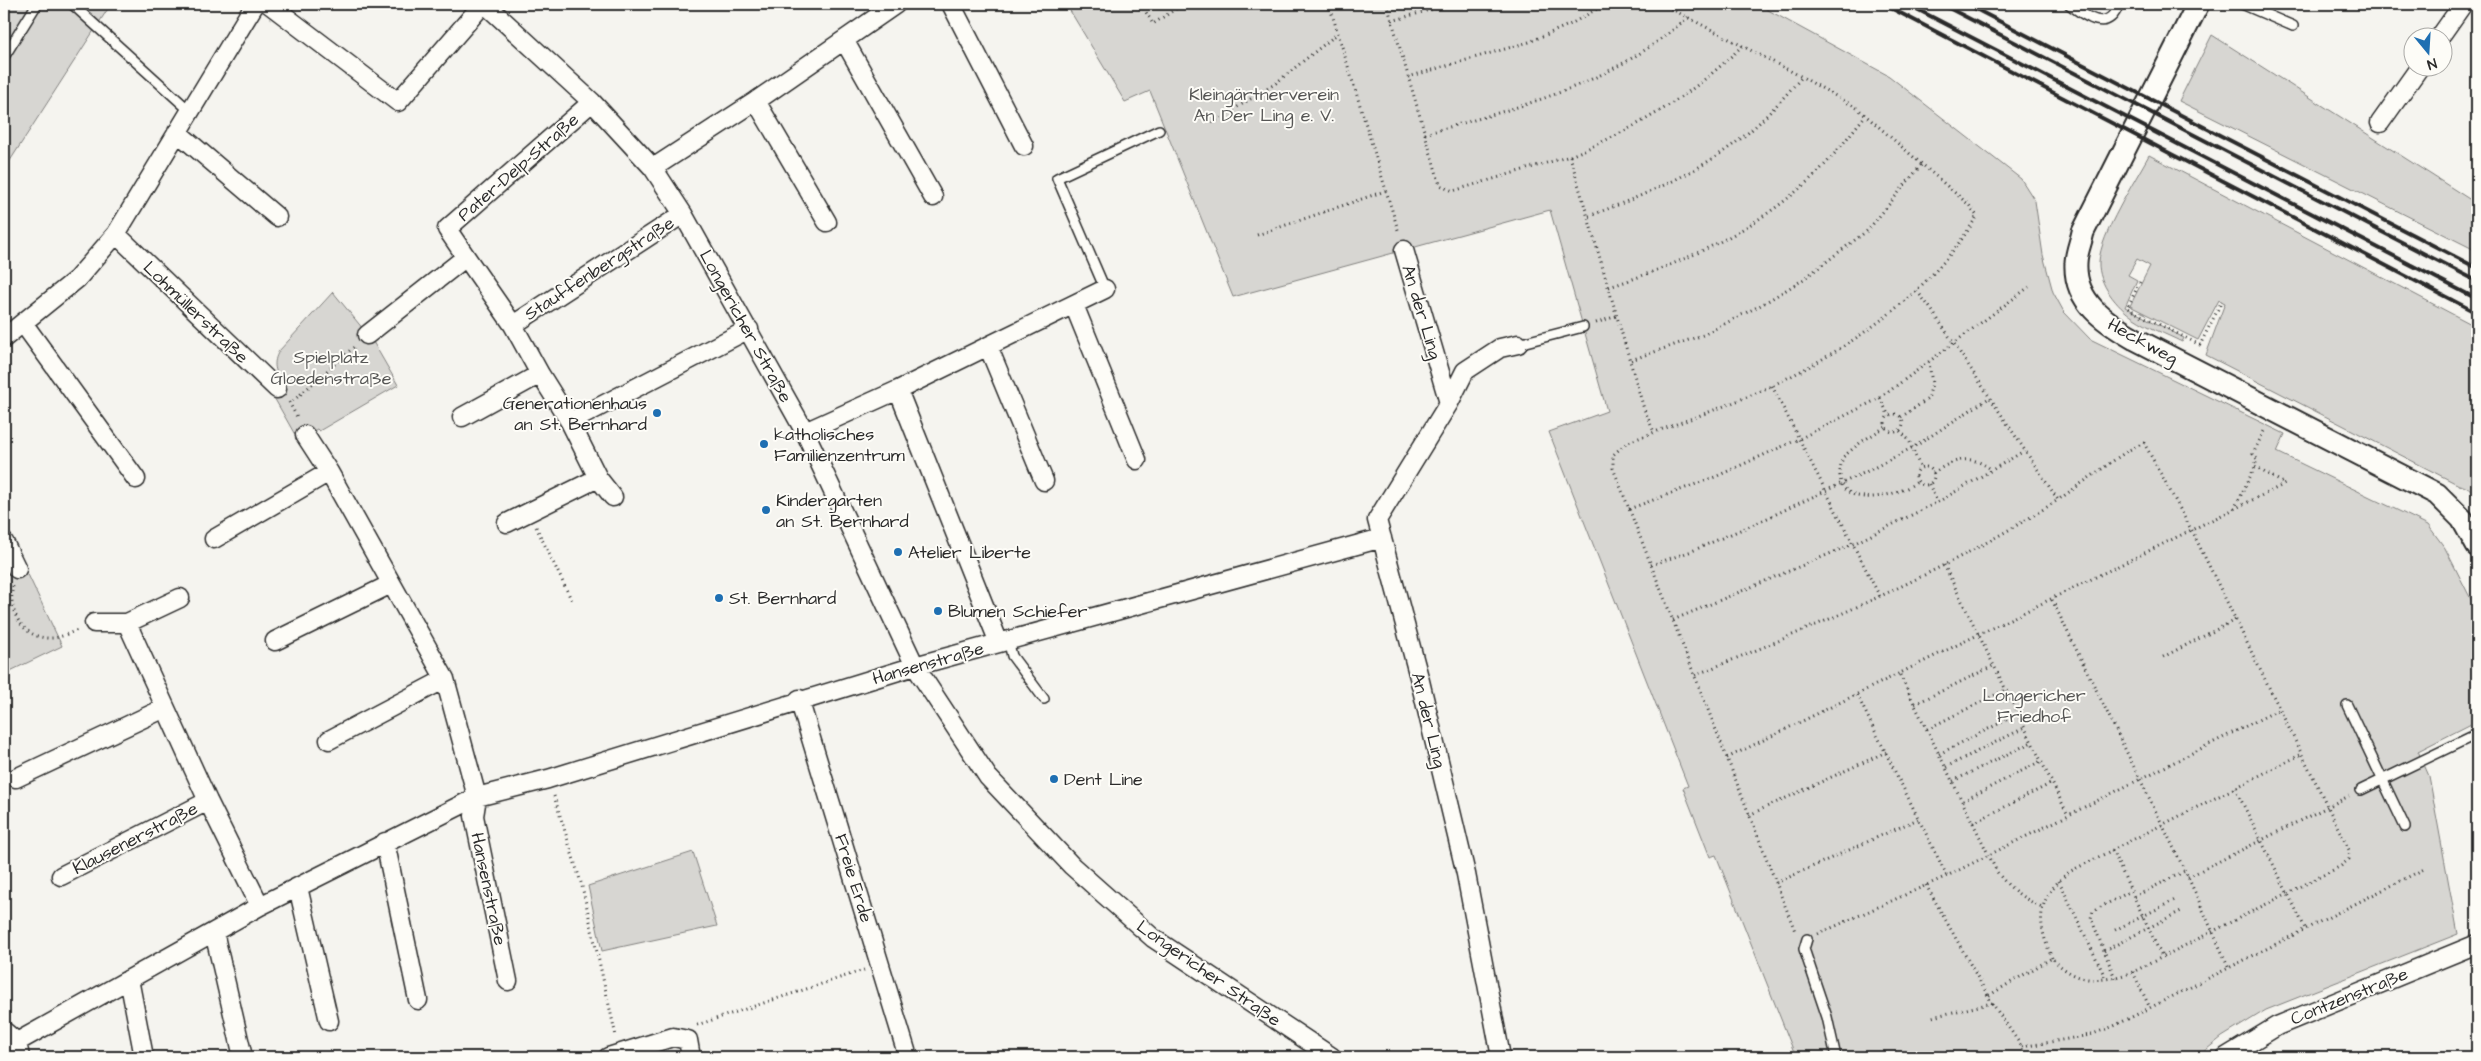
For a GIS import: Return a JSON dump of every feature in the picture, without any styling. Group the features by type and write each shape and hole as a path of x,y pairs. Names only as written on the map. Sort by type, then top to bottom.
{"street":[{"path":"4,338 77,279 116,234 256,4"},
{"path":"269,4 398,102 484,4"},
{"name":"Longericher Straße","path":"484,4 592,102 653,168 683,214 805,432 916,666 988,777 1072,866 1153,938 1332,1057"},
{"path":"653,168 756,101 896,4"},
{"path":"951,4 1024,146"},
{"name":"Heckweg","path":"2198,4 2083,232 2076,262 2076,275 2088,304 2111,325 2437,494 2462,519 2477,546"},
{"path":"2447,28 2463,4"},
{"path":"844,40 933,197"},
{"path":"2380,123 2412,78"},
{"path":"756,101 827,222"},
{"name":"Pater-Delp-Straße","path":"513,325 447,228 592,102"},
{"path":"177,132 277,218"},
{"name":"Stauffenbergstraße","path":"613,497 598,478 570,422 540,374 513,325 683,214"},
{"name":"Lohmüllerstraße","path":"116,234 277,389"},
{"name":"An der Ling","path":"1404,250 1449,403"},
{"path":"367,335 466,257"},
{"path":"805,432 898,390 1105,289"},
{"path":"1074,305 1137,460"},
{"path":"23,323 136,479"},
{"path":"570,422 749,329"},
{"name":"An der Ling","path":"1501,1057 1466,874 1420,681 1377,520 1449,403 1466,371 1500,348 1518,344"},
{"path":"988,346 1044,481"},
{"path":"462,417 540,374"},
{"path":"898,390 1003,642"},
{"path":"305,435 329,472 445,679 477,797"},
{"path":"214,540 329,472"},
{"path":"507,524 598,478"},
{"name":"Hansenstraße","path":"14,1044 260,906 477,797 548,778 916,666 1382,538"},
{"path":"4,542 17,569"},
{"path":"275,641 391,584"},
{"path":"94,623 127,623 180,598"},
{"name":"Klausenerstraße","path":"127,623 208,801 260,906"},
{"path":"329,740 445,679"},
{"name":"Freie Erde","path":"800,700 908,1057"},
{"path":"16,778 165,708"},
{"name":"Hansenstraße","path":"477,797 474,816 508,981"},
{"name":"Klausenerstraße","path":"61,876 208,801"},
{"path":"385,842 418,1000"},
{"path":"298,887 329,1021"},
{"path":"214,932 243,1057"},
{"name":"Contzenstraße","path":"2226,1057 2277,1026 2477,944"},
{"path":"129,979 144,1057"},
{"path":"614,1056 673,1037 689,1049"}],"lane":[{"path":"4,57 37,4"},
{"path":"72,4 190,111"},
{"path":"2069,4 2086,18 2095,21 2106,19 2116,12 2119,4"},
{"path":"2242,4 2293,26"},
{"path":"1105,289 1057,178 1159,130"},
{"path":"1518,344 1583,327"},
{"path":"1003,642 1044,699"},
{"path":"2348,705 2405,827"},
{"path":"2361,790 2477,734"},
{"path":"1807,939 1804,949 1827,1017 1836,1057"}],"path":[{"path":"1141,4 1153,24 1183,4"},
{"path":"1329,4 1404,250"},
{"path":"1387,4 1440,185 1453,191 1570,156 1644,122 1692,91 1742,46"},
{"path":"1392,20 1450,4"},
{"path":"1408,77 1529,42 1571,24 1605,4"},
{"path":"1662,4 1802,76 1857,108 1969,205 1977,216 1964,237 1917,291 1882,320 1842,346 1772,386 1626,443 1613,455 1613,468 1796,933 1807,939 1947,876 2280,709"},
{"path":"1425,134 1557,95 1593,80 1634,59 1688,17"},
{"path":"1212,123 1276,83 1337,34"},
{"path":"1589,216 1659,188 1702,166 1738,141 1768,115 1802,76"},
{"path":"1609,287 1666,268 1701,252 1759,218 1808,181 1865,116"},
{"path":"1570,156 1644,409 1654,432"},
{"path":"1631,360 1703,334 1761,305 1801,280 1868,230 1922,164"},
{"path":"1256,234 1386,190"},
{"path":"2140,282 2127,308 2200,345 2222,301"},
{"path":"1629,509 1714,477 1799,439 1880,398 2029,287"},
{"path":"1917,291 1931,308 2058,500"},
{"path":"1583,327 1617,316"},
{"path":"290,403 367,335"},
{"path":"1902,417 1928,399 1932,384 1929,361"},
{"path":"1772,386 1880,597"},
{"path":"277,389 290,403 305,435"},
{"path":"1880,398 1889,416"},
{"path":"1651,565 1692,551 1826,492 1912,447 1989,398"},
{"path":"2234,510 2255,467 2258,459 2253,454 2274,410"},
{"path":"1885,427 1885,422 1889,416 1897,414 1902,417"},
{"path":"1900,431 1903,427 1902,417"},
{"path":"1885,427 1889,431 1900,431 1909,440 1920,468"},
{"path":"1885,427 1861,442 1843,457 1840,477 1843,483 1850,493 1860,497 1874,498 1893,494 1917,482"},
{"path":"1695,675 1880,597 1944,565 2017,527 2127,451 2144,443 2192,531 2280,709 2349,850 2349,859 2341,866 2214,931 2133,972 2116,978 2094,981 2079,977 2063,970 2052,958 2040,926 2042,907 2048,893 2069,872 2302,754"},
{"path":"1673,620 1853,544 1938,502 2024,451"},
{"path":"1933,473 1956,461 1966,459 1982,463 1992,470"},
{"path":"1928,467 1933,473 1933,479 1929,484 1921,485 1917,482 1915,474 1920,468 1928,467"},
{"path":"1727,758 1978,637 2285,484 2255,467"},
{"path":"1929,484 1938,502"},
{"path":"529,512 572,601"},
{"path":"1944,565 1978,637 2068,815"},
{"path":"17,569 10,598 11,605 18,620 27,631 43,638 58,638 94,623"},
{"path":"2052,600 2214,931 2229,968"},
{"path":"2163,657 2236,620"},
{"path":"1915,704 1993,666"},
{"path":"1900,675 1997,872 2009,888 2023,899 2042,907"},
{"path":"1927,729 2005,690"},
{"path":"1857,695 1947,876"},
{"path":"1939,754 2018,714"},
{"path":"1946,767 2024,728"},
{"path":"1953,781 2032,742"},
{"path":"1749,815 1886,752"},
{"path":"1963,801 2041,761"},
{"path":"548,778 582,886 614,1056"},
{"path":"1973,823 2052,783"},
{"path":"2235,788 2306,930"},
{"path":"2188,877 2361,790"},
{"path":"1776,883 1918,819"},
{"path":"2112,850 2162,957"},
{"path":"2022,1048 2090,1035 2150,1008 2426,868"},
{"path":"2134,897 2185,871"},
{"path":"2058,881 2106,980"},
{"path":"1926,885 1988,996 2022,1048 2024,1057"},
{"path":"2116,978 2091,918 2093,911 2131,891"},
{"path":"2115,930 2177,899"},
{"path":"2104,950 2183,910"},
{"path":"1988,996 2052,958"},
{"path":"689,1049 697,1024 880,965"},
{"path":"2133,972 2150,1008"},
{"path":"1932,1017 1992,1002"}],"green space":[{"path":"4,4 111,4 4,170"},
{"name":"Longericher Friedhof","path":"1066,4 1757,4 1889,76 2021,179 2035,201 2043,255 2053,292 2064,312 2090,339 2285,434 2277,452 2428,525 2445,548 2477,611 2477,721 2418,751 2429,776 2458,934 2266,1010 2222,1037 2197,1057 1796,1057 1716,855 1710,857 1683,788 1688,786 1549,432 1607,411 1550,210 1233,297 1150,91 1125,102"},
{"path":"2212,35 2477,204 2477,251 2179,101"},
{"path":"2149,155 2477,327 2477,502 2466,487 2206,355 2225,303 2219,300 2198,340 2130,306 2150,266 2137,259 2128,275 2137,280 2125,307 2184,338 2182,342 2140,322 2121,308 2110,294 2102,278 2099,262 2101,251 2105,238 2127,193"},
{"name":"Spielplatz Gloedenstraße","path":"333,292 372,340 398,385 319,431 317,429 298,440 272,394 282,382 276,371 275,363 279,351"},
{"path":"4,563 24,566 62,646 4,674"},
{"path":"693,852 717,926 602,951 588,886"}],"railway":[{"path":"1883,4 2477,313"},
{"path":"1907,4 2477,299"},
{"path":"1941,4 2477,281"},
{"path":"1966,4 2477,268"}],"place":[{"name":"Generationenhaus an St. Bernhard","path":"657,413"},
{"name":"katholisches Familienzentrum","path":"764,444"},
{"name":"Kindergarten an St. Bernhard","path":"766,510"},
{"name":"Atelier Liberte","path":"898,552"},
{"name":"St. Bernhard","path":"719,598"},
{"name":"Blumen Schiefer","path":"938,611"},
{"name":"Dent Line","path":"1054,779"}],"park label":[{"name":"Kleingärtnerverein An Der Ling e. V.","path":"1264,104"}]}
